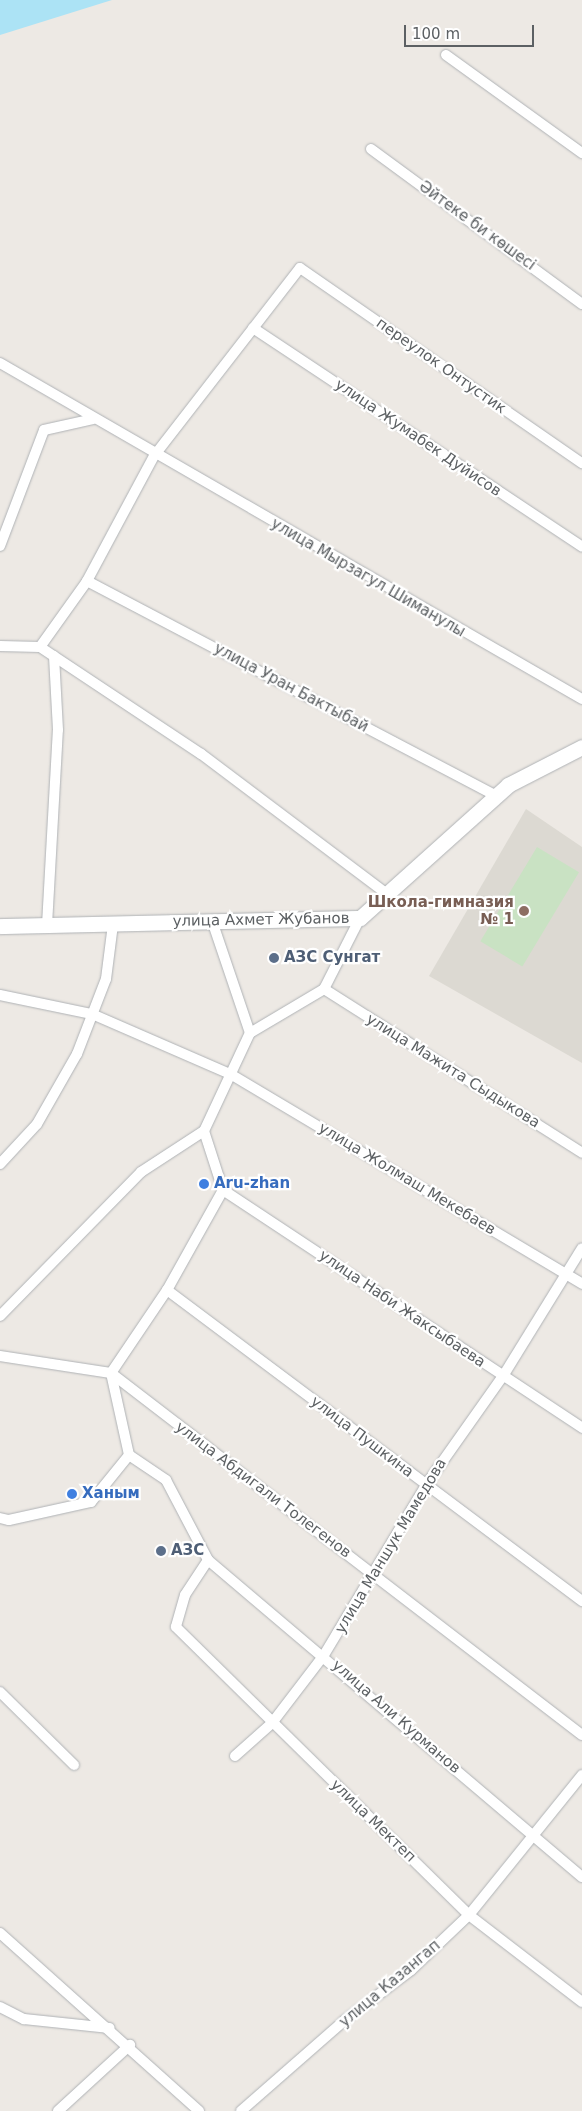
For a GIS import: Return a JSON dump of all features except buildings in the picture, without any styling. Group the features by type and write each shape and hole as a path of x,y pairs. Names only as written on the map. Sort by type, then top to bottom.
{"main road":[{"name":"улица Ахмет Жубанов","path":"0,926 360,918 496,796 582,747"}],"street":[{"path":"446,55 582,153"},
{"name":"Әйтеке би көшесі","path":"372,149 582,304"},
{"name":"переулок Онтустик","path":"254,328 300,268 582,463"},
{"path":"40,647 86,580 154,456 254,328"},
{"name":"улица Жумабек Дуйисов","path":"254,328 582,547"},
{"name":"улица Мырзагул Шиманулы","path":"0,363 154,456 582,699"},
{"path":"0,546 44,430 93,419"},
{"name":"улица Уран Бактыбай","path":"86,580 496,796"},
{"path":"0,646 40,647 201,754 387,894"},
{"path":"47,925 58,730 54,656"},
{"path":"0,1316 141,1172 204,1131 232,1075 250,1033 324,989 360,918"},
{"path":"212,922 250,1033"},
{"path":"0,1164 37,1124 77,1054 106,979 113,924"},
{"name":"улица Мажита Сыдыкова","path":"324,989 582,1153"},
{"name":"улица Жолмаш Мекебаев","path":"0,996 92,1014 232,1075 565,1272 582,1284"},
{"path":"204,1131 223,1190 167,1290 111,1373 130,1456 166,1480 208,1560"},
{"name":"улица Наби Жаксыбаева","path":"223,1190 582,1428"},
{"name":"улица Маншук Мамедова","path":"234,1756 272,1723 324,1655 426,1485 503,1376 565,1272 582,1248"},
{"name":"улица Пушкина","path":"167,1290 582,1600"},
{"path":"0,1356 111,1373"},
{"name":"улица Абдигали Толегенов","path":"111,1373 582,1735"},
{"path":"0,1518 9,1520 91,1502 130,1456"},
{"name":"улица Мектеп","path":"208,1560 185,1595 176,1627 469,1915 582,2002"},
{"name":"улица Али Курманов","path":"208,1560 324,1655 531,1835 582,1876"},
{"path":"0,1692 74,1765"},
{"name":"улица Казангап","path":"241,2111 345,2020 411,1970 469,1915 531,1835 582,1775"},
{"path":"0,1933 130,2045 199,2111"},
{"path":"0,2007 24,2019 110,2028"},
{"path":"58,2111 130,2045"}],"shaded area":[{"name":"Школа-гимназия № 1","path":"526,809 582,847 582,1063 429,976"}],"green space":[{"path":"537,847 579,872 522,967 480,941"}],"water":[{"path":"0,0 112,0 0,35"}],"place":[{"name":"Школа-гимназия № 1","path":"524,911"},
{"name":"АЗС Сунгат","path":"274,958"},
{"name":"Aru-zhan","path":"204,1184"},
{"name":"Ханым","path":"72,1494"},
{"name":"АЗС","path":"161,1551"}]}
